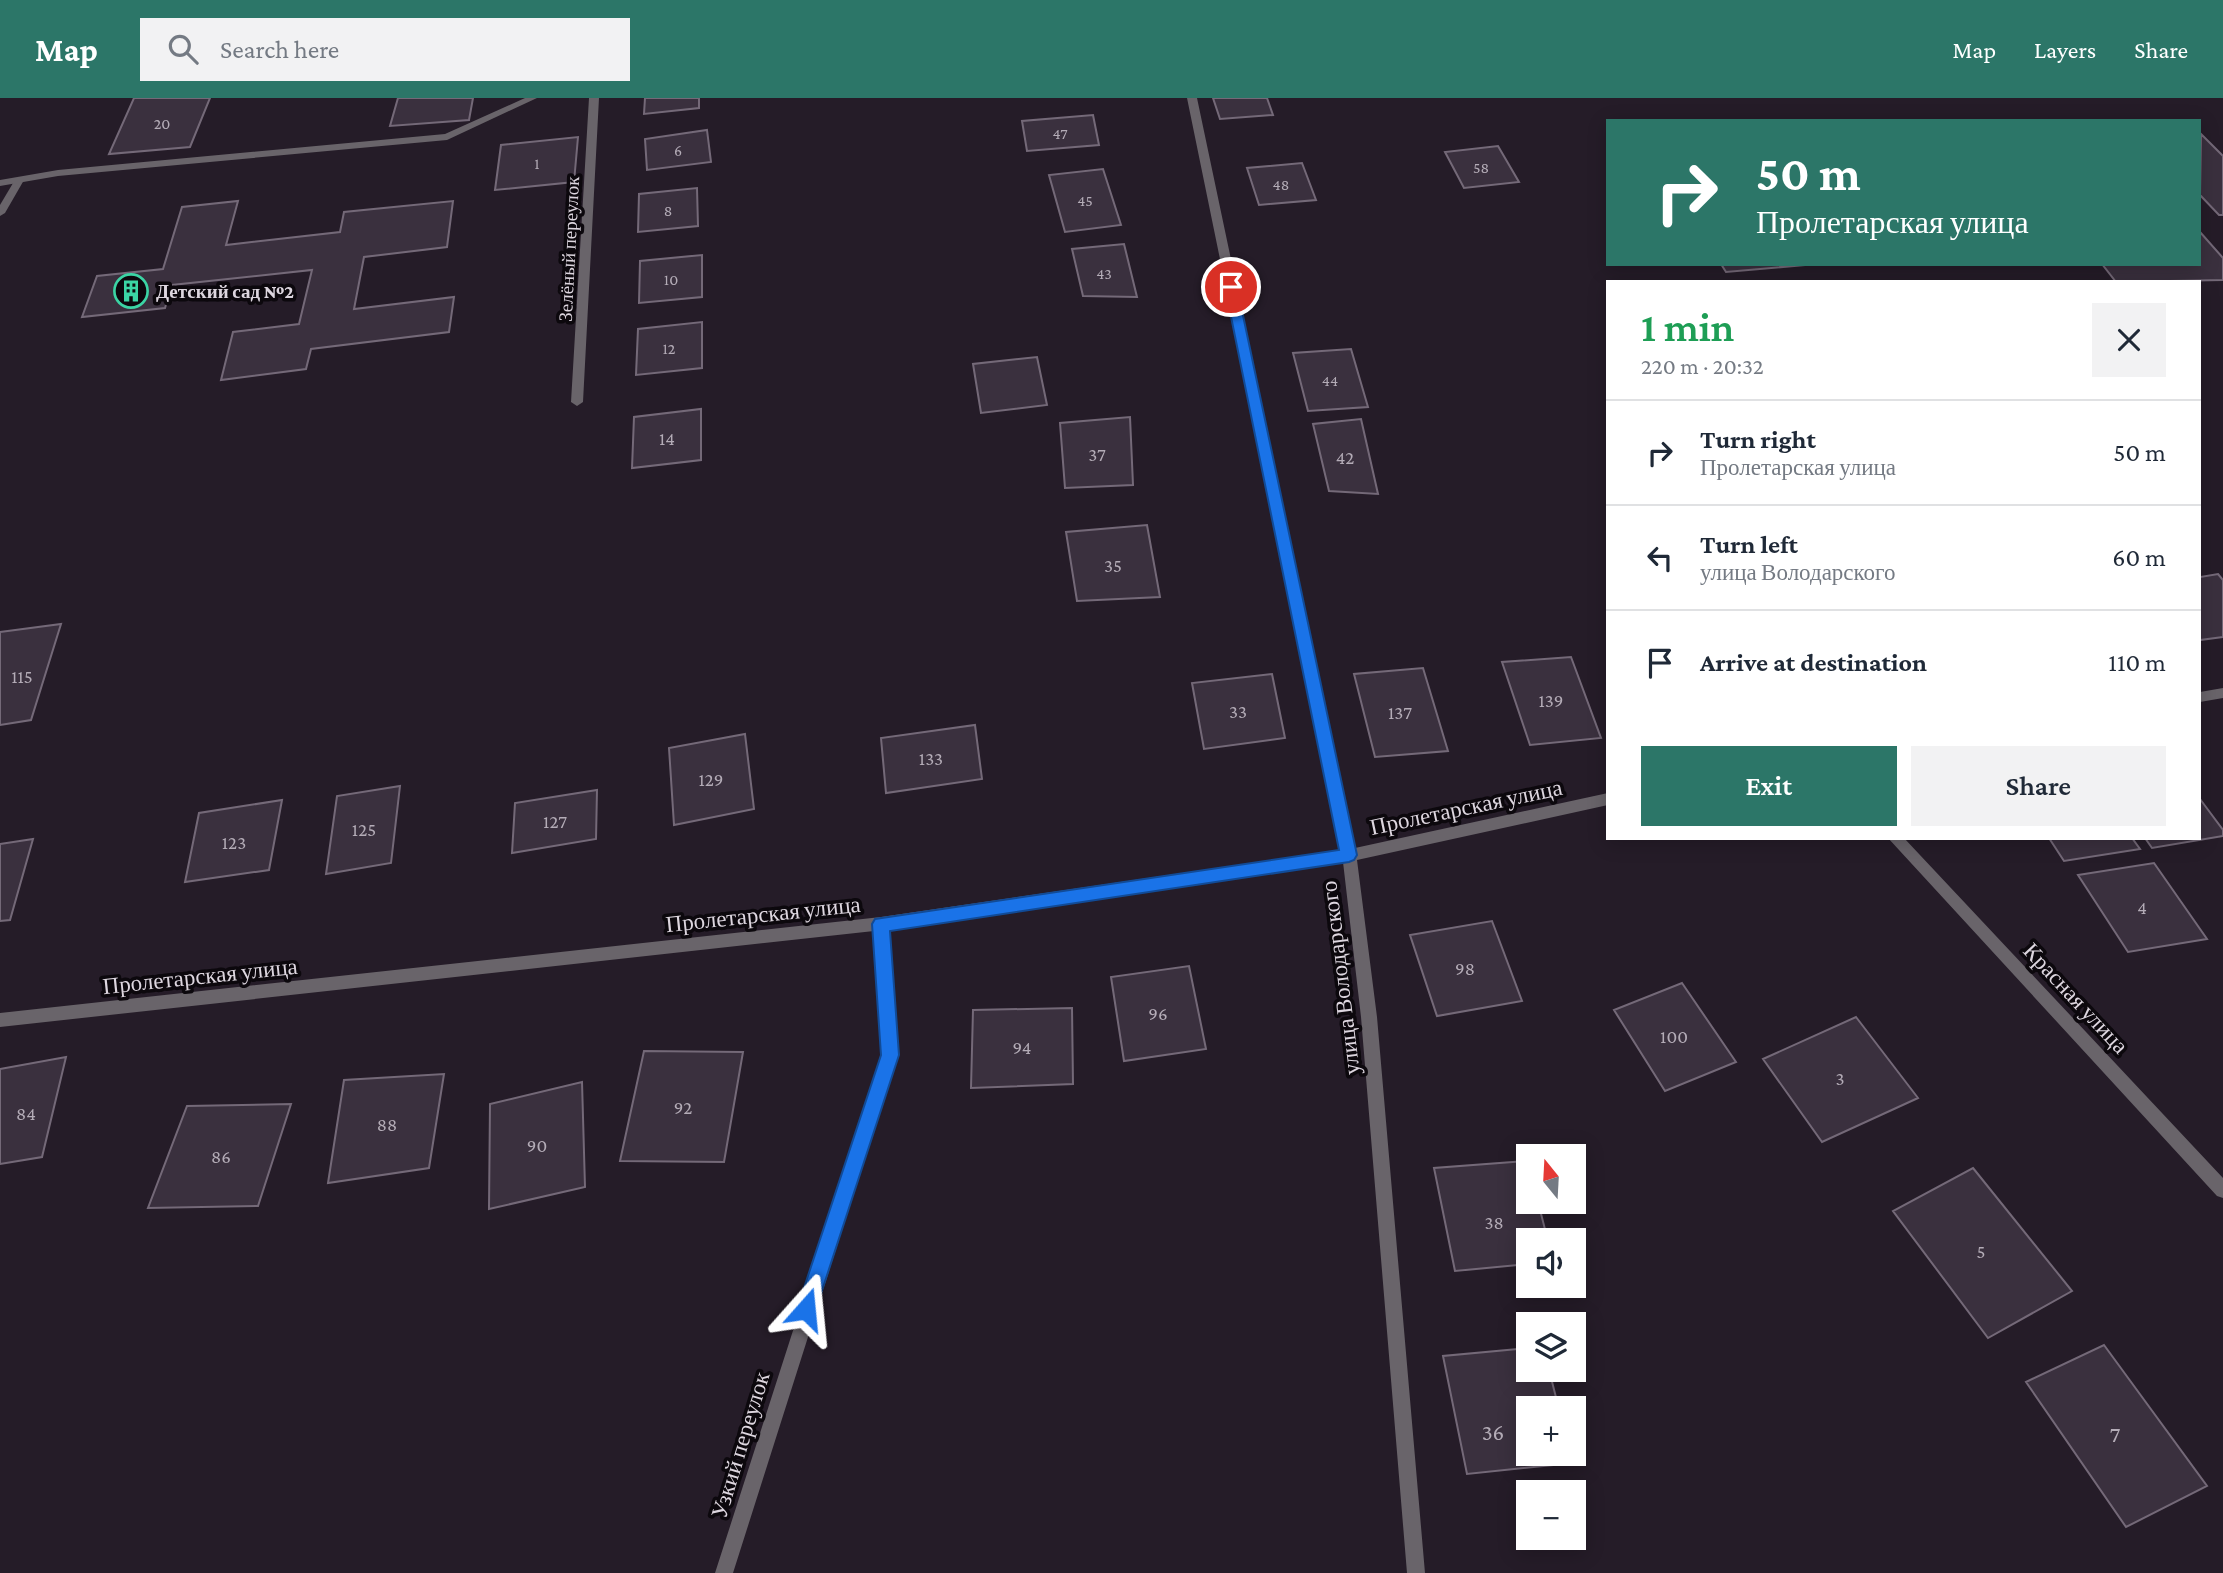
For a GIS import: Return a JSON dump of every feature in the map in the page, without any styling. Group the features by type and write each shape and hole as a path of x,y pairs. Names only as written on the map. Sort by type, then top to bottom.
{"street":[{"path":"0,183 72,172 447,137 532,98"},
{"name":"Зелёный переулок","path":"577,402 595,98"},
{"name":"улица Володарского","path":"1192,98 1349,855 1369,1017 1416,1573"},
{"path":"0,213 19,180"},
{"path":"2201,696 2223,693"},
{"name":"Пролетарская улица","path":"0,1020 881,924 1349,855 1606,799"},
{"name":"Красная улица","path":"1897,840 2223,1190"},
{"name":"Узкий переулок","path":"724,1573 890,1055 881,924"}],"building":[{"path":"134,98 210,98 190,147 109,154"},
{"path":"398,98 473,98 469,120 390,126"},
{"path":"645,98 699,98 699,108 644,114"},
{"path":"1213,98 1267,98 1273,115 1220,119"},
{"path":"1093,115 1099,145 1027,151 1022,121"},
{"path":"707,130 711,162 647,170 645,139"},
{"path":"2201,134 2223,156 2223,215 2219,215 2201,196"},
{"path":"578,137 574,182 495,190 501,145"},
{"path":"1498,146 1519,182 1464,188 1445,152"},
{"path":"1302,163 1316,200 1259,205 1247,168"},
{"path":"1103,169 1121,225 1065,232 1049,175"},
{"path":"697,188 698,226 638,232 639,194"},
{"name":"Детский сад №2","path":"238,201 226,245 340,232 344,212 453,201 447,247 364,257 354,309 454,297 449,332 311,349 306,369 221,380 233,332 299,324 312,270 172,285 165,308 82,317 97,276 163,269 182,207"},
{"path":"2201,233 2223,258 2223,280 2114,280 2104,266 2201,266"},
{"path":"1124,244 1137,297 1083,296 1072,249"},
{"path":"702,255 702,297 639,303 640,261"},
{"path":"1722,266 1794,266 1726,272"},
{"path":"702,322 702,368 636,375 638,329"},
{"path":"1351,349 1368,407 1308,411 1293,353"},
{"path":"1037,357 1047,405 981,413 973,364"},
{"path":"701,409 701,460 632,468 634,417"},
{"path":"1130,417 1133,485 1065,488 1060,423"},
{"path":"1361,419 1378,494 1329,491 1313,424"},
{"path":"1147,525 1160,597 1077,601 1066,532"},
{"path":"2218,574 2223,580 2223,637 2201,640 2201,577"},
{"path":"61,624 31,720 0,725 0,632"},
{"path":"1571,657 1601,738 1530,745 1502,662"},
{"path":"1423,668 1448,751 1375,757 1354,674"},
{"path":"1272,674 1285,738 1204,749 1192,683"},
{"path":"975,725 982,779 886,793 881,738"},
{"path":"745,734 754,809 674,825 669,748"},
{"path":"400,786 391,863 326,874 337,796"},
{"path":"597,790 596,839 512,853 515,803"},
{"path":"282,800 269,870 185,882 199,813"},
{"path":"2201,800 2223,830 2223,836 2201,840"},
{"path":"33,839 10,920 0,921 0,844"},
{"path":"2050,840 2133,840 2140,849 2064,861"},
{"path":"2146,840 2199,840 2152,848"},
{"path":"2154,863 2207,939 2128,952 2078,875"},
{"path":"1492,921 1522,1001 1437,1016 1410,935"},
{"path":"1189,966 1206,1049 1124,1061 1111,977"},
{"path":"1682,983 1736,1062 1665,1091 1614,1010"},
{"path":"1072,1008 1073,1084 971,1088 973,1010"},
{"path":"1856,1017 1918,1098 1822,1142 1763,1059"},
{"path":"644,1051 743,1052 724,1162 620,1161"},
{"path":"66,1057 42,1157 0,1164 0,1069"},
{"path":"444,1074 429,1168 328,1183 344,1080"},
{"path":"582,1082 585,1187 489,1209 490,1104"},
{"path":"291,1104 258,1206 148,1208 187,1106"},
{"path":"1516,1162 1516,1214 1541,1214 1545,1228 1516,1228 1516,1265 1455,1271 1434,1168"},
{"path":"1973,1168 2072,1291 1988,1338 1893,1211"},
{"path":"2104,1345 2207,1486 2126,1527 2026,1382"},
{"path":"1516,1349 1516,1382 1552,1382 1556,1396 1516,1396 1516,1466 1543,1466 1467,1474 1443,1356"}],"place":[{"name":"Детский сад №2","path":"131,291"}],"route":[{"path":"806,1309 890,1055 881,924 1349,855 1231,287"}]}
